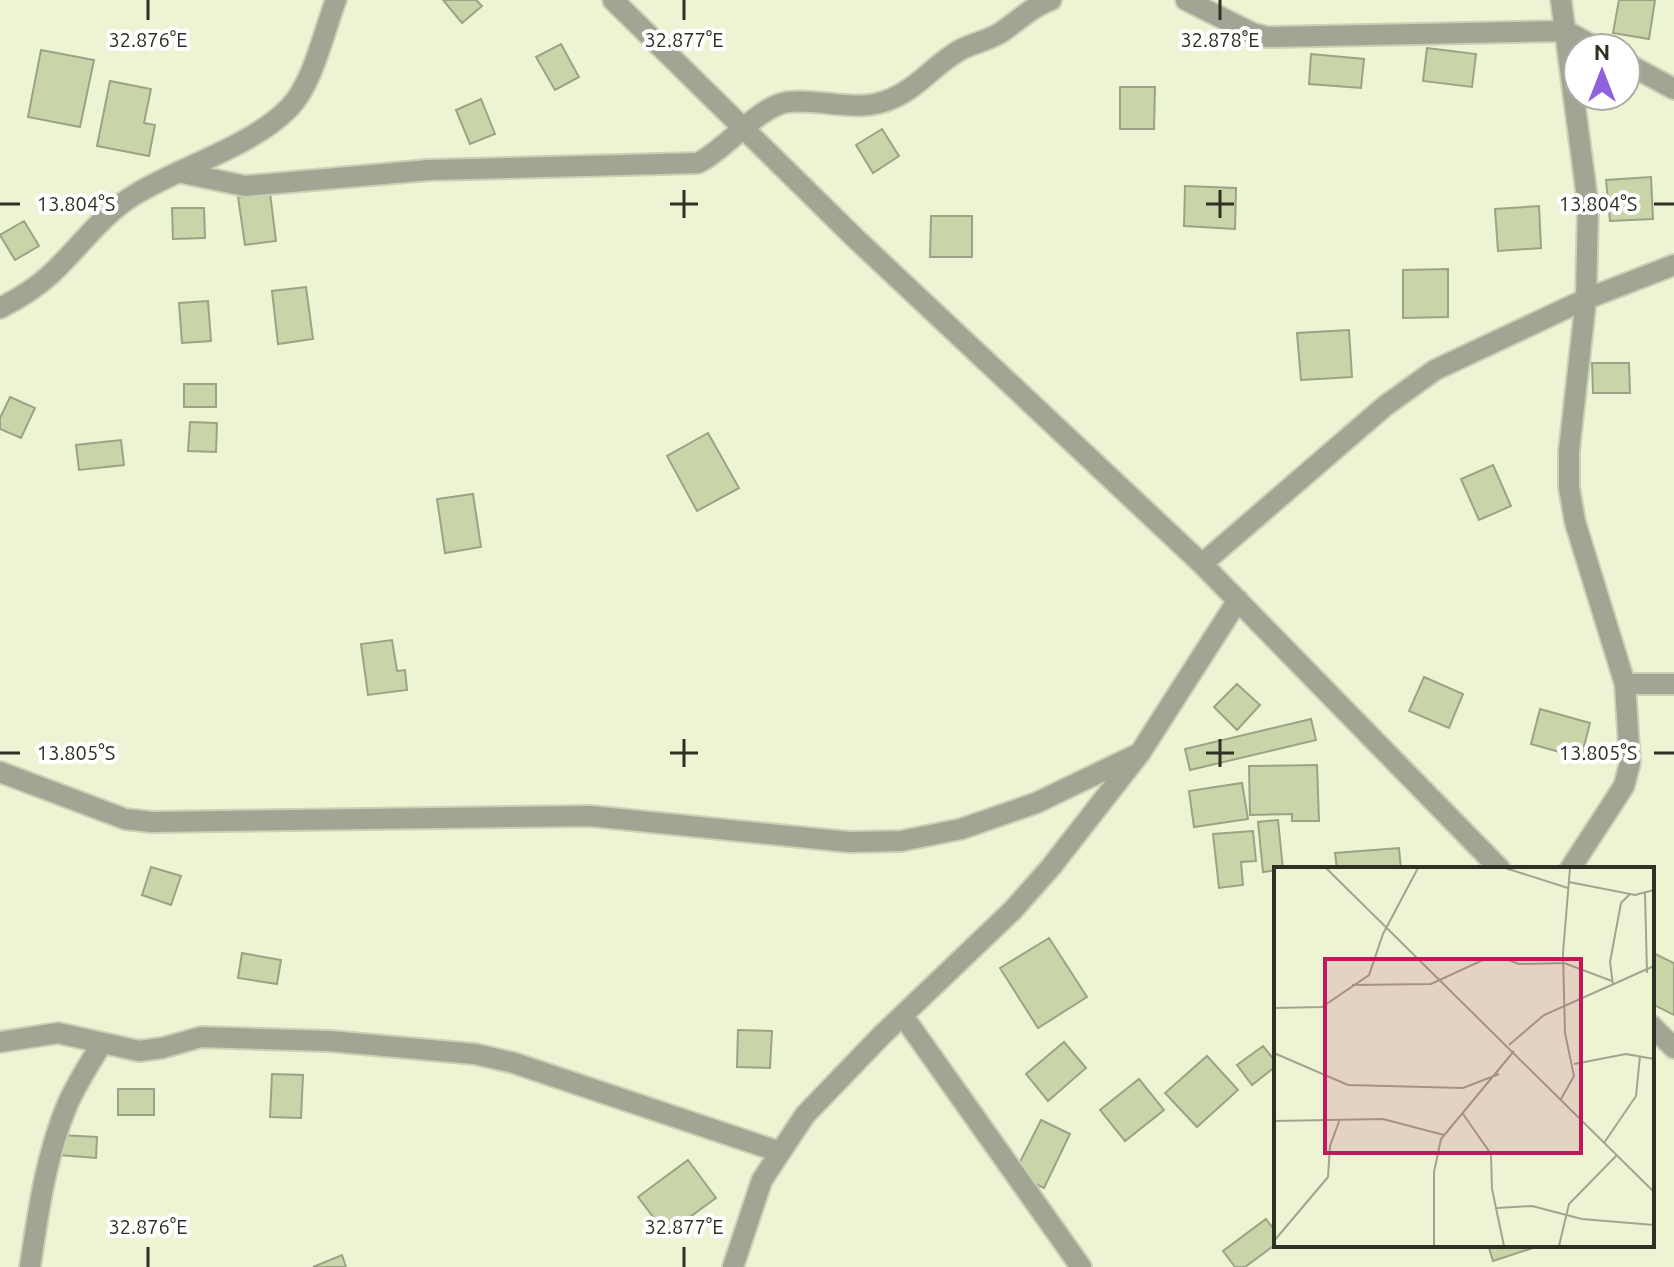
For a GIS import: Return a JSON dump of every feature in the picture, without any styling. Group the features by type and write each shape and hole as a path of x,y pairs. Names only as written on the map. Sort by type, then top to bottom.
{"street":[{"path":"0,308 50,275 98,225 134,195 267,127 292,105 306,80 336,0"},
{"path":"613,0 855,238 1202,564 1498,867"},
{"path":"178,172 245,186 429,170 698,163 712,156 777,105 790,102 857,106 889,101 916,85 963,48 992,38 1051,0"},
{"path":"1186,0 1252,33 1267,37 1566,31"},
{"path":"1561,0 1588,205 1586,299 1569,451 1569,487 1575,522 1625,684 1630,763 1624,786 1571,867"},
{"path":"1642,72 1674,89"},
{"path":"1202,564 1385,406 1435,370 1586,299 1674,265"},
{"path":"733,1267 762,1180 805,1115 1013,910 1051,867 1140,753 1238,600"},
{"path":"1625,684 1674,684"},
{"path":"0,772 125,819 152,822 590,816 849,842 901,841 961,829 1036,803 1140,753"},
{"path":"903,1016 1081,1267"},
{"path":"1654,1028 1674,1048"},
{"path":"0,1042 58,1033 139,1051 201,1037 381,1044 475,1054 514,1063 780,1152"},
{"path":"30,1267 36,1224 56,1136 69,1101 102,1043"}],"building":[{"path":"443,0 476,0 482,6 462,23"},
{"path":"1619,0 1655,0 1649,39 1642,38 1642,32 1613,32"},
{"path":"561,44 579,77 555,90 536,57"},
{"path":"1427,48 1476,54 1472,87 1423,81"},
{"path":"41,50 94,60 80,127 28,117"},
{"path":"1311,54 1364,59 1361,88 1309,84"},
{"path":"110,81 151,89 144,123 155,125 149,156 97,146"},
{"path":"1120,87 1155,87 1154,129 1120,129"},
{"path":"481,99 495,134 470,144 456,110"},
{"path":"882,129 899,156 873,173 856,145"},
{"path":"1651,177 1653,219 1610,221 1606,180"},
{"path":"1185,186 1236,188 1235,229 1184,226"},
{"path":"270,193 276,241 245,245 238,197"},
{"path":"1539,206 1541,248 1498,251 1495,209"},
{"path":"172,208 204,208 205,238 173,239"},
{"path":"931,216 972,216 972,257 930,257"},
{"path":"24,221 39,246 15,260 0,235"},
{"path":"1448,269 1448,317 1403,318 1403,270"},
{"path":"306,287 313,339 278,344 272,291"},
{"path":"208,301 211,341 182,343 179,303"},
{"path":"1349,330 1352,377 1301,380 1297,333"},
{"path":"1592,363 1629,363 1630,393 1593,393"},
{"path":"184,384 216,384 216,407 184,407"},
{"path":"10,397 35,408 21,438 0,429 0,418"},
{"path":"190,422 217,423 216,452 188,451"},
{"path":"708,433 739,488 697,511 667,456"},
{"path":"121,440 124,465 79,470 76,445"},
{"path":"1493,465 1511,506 1479,520 1461,479"},
{"path":"473,494 481,547 445,553 437,499"},
{"path":"392,640 397,671 405,670 407,690 368,695 361,644"},
{"path":"1424,677 1463,694 1449,728 1409,711"},
{"path":"1237,684 1260,705 1237,730 1214,707"},
{"path":"1540,709 1590,723 1581,758 1531,744"},
{"path":"1311,719 1316,740 1190,770 1185,749"},
{"path":"1317,765 1319,821 1292,821 1292,814 1250,815 1249,766"},
{"path":"1242,783 1248,819 1194,827 1189,791"},
{"path":"1278,820 1283,867 1263,872 1258,822"},
{"path":"1253,831 1256,861 1241,862 1243,885 1219,888 1213,834"},
{"path":"1399,848 1401,867 1337,867 1335,853"},
{"path":"151,867 181,876 171,905 142,895"},
{"path":"1049,938 1087,997 1038,1028 1000,968"},
{"path":"242,953 281,960 277,984 238,978"},
{"path":"1654,953 1674,963 1674,1015 1654,1005"},
{"path":"738,1030 772,1031 770,1068 737,1067"},
{"path":"1064,1042 1086,1068 1048,1101 1026,1074"},
{"path":"1263,1046 1274,1060 1274,1068 1252,1085 1237,1065"},
{"path":"1207,1056 1238,1090 1197,1127 1165,1093"},
{"path":"272,1074 303,1075 301,1118 270,1117"},
{"path":"1139,1079 1164,1110 1125,1141 1100,1110"},
{"path":"118,1089 154,1089 154,1115 118,1115"},
{"path":"1041,1120 1070,1134 1044,1188 1014,1174"},
{"path":"60,1135 97,1137 96,1158 59,1155"},
{"path":"688,1160 716,1198 666,1234 638,1197"},
{"path":"1266,1219 1274,1229 1274,1245 1245,1267 1235,1267 1223,1251"},
{"path":"1489,1247 1536,1247 1493,1261"},
{"path":"342,1255 346,1267 313,1267"}]}
